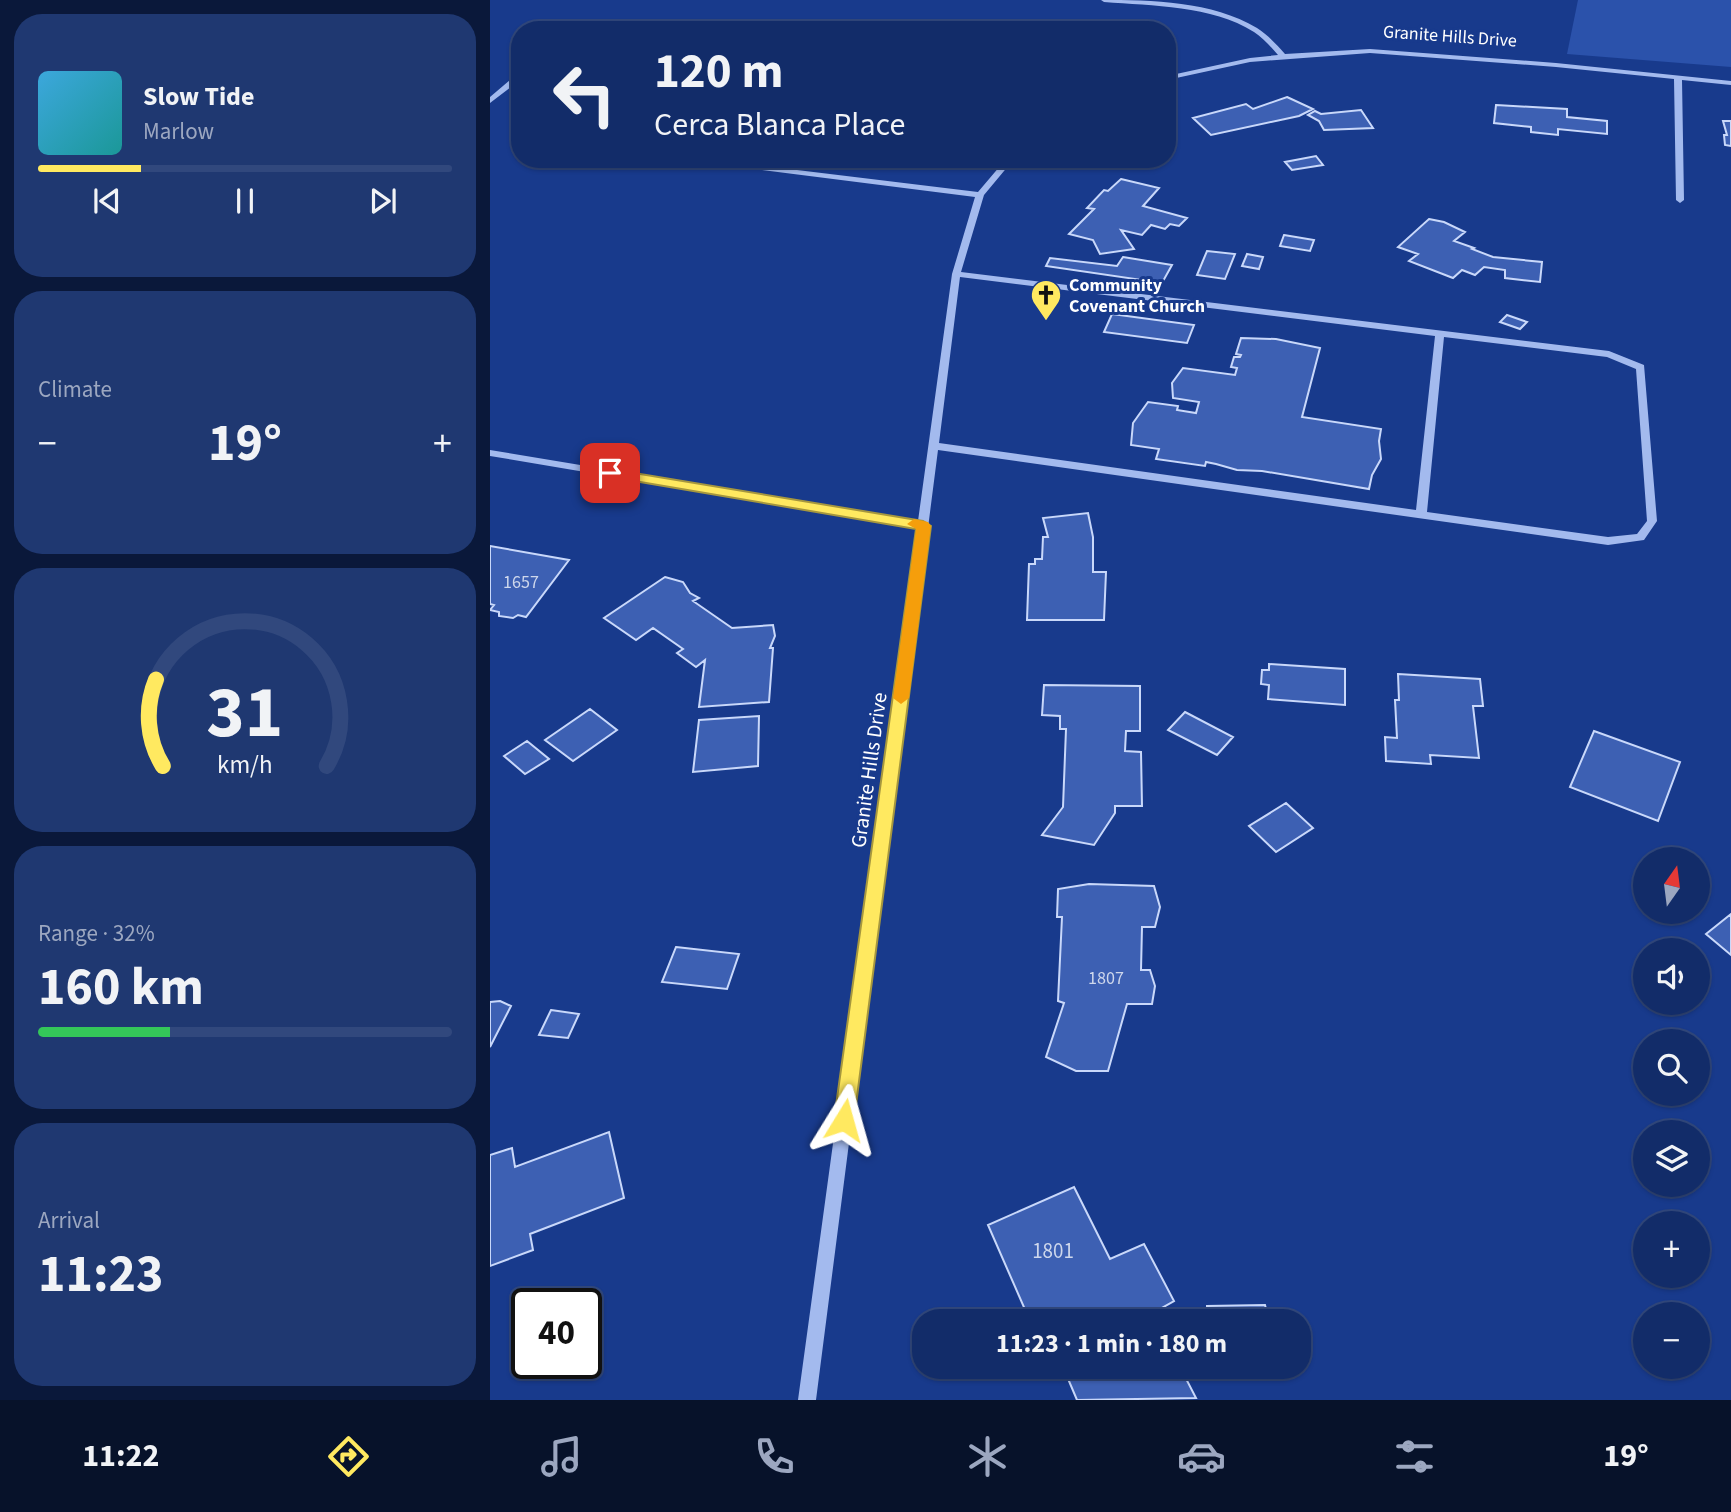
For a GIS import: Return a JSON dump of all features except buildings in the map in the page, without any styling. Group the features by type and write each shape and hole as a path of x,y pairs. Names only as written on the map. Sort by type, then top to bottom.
{"street":[{"path":"1104,0 1176,8 1223,18 1256,30 1283,56"},
{"name":"Granite Hills Drive","path":"1176,76 1283,56 1370,51 1731,83"},
{"path":"1678,78 1680,200"},
{"path":"490,100 511,83"},
{"path":"763,168 980,195"},
{"name":"Granite Hills Drive","path":"807,1400 956,274 980,195 1002,168"},
{"path":"934,446 1608,541 1640,537 1652,520 1641,367 1609,354 956,274"},
{"path":"1421,515 1440,333"},
{"path":"490,453 923,526"}],"shaded area":[{"path":"1578,0 1731,0 1731,67 1567,54"}],"slow traffic":[{"path":"901,698 923,526 914,524"}],"place":[{"name":"Community Covenant Church","path":"1046,322"}],"route":[{"path":"610,473 923,526 844,1120"}]}
